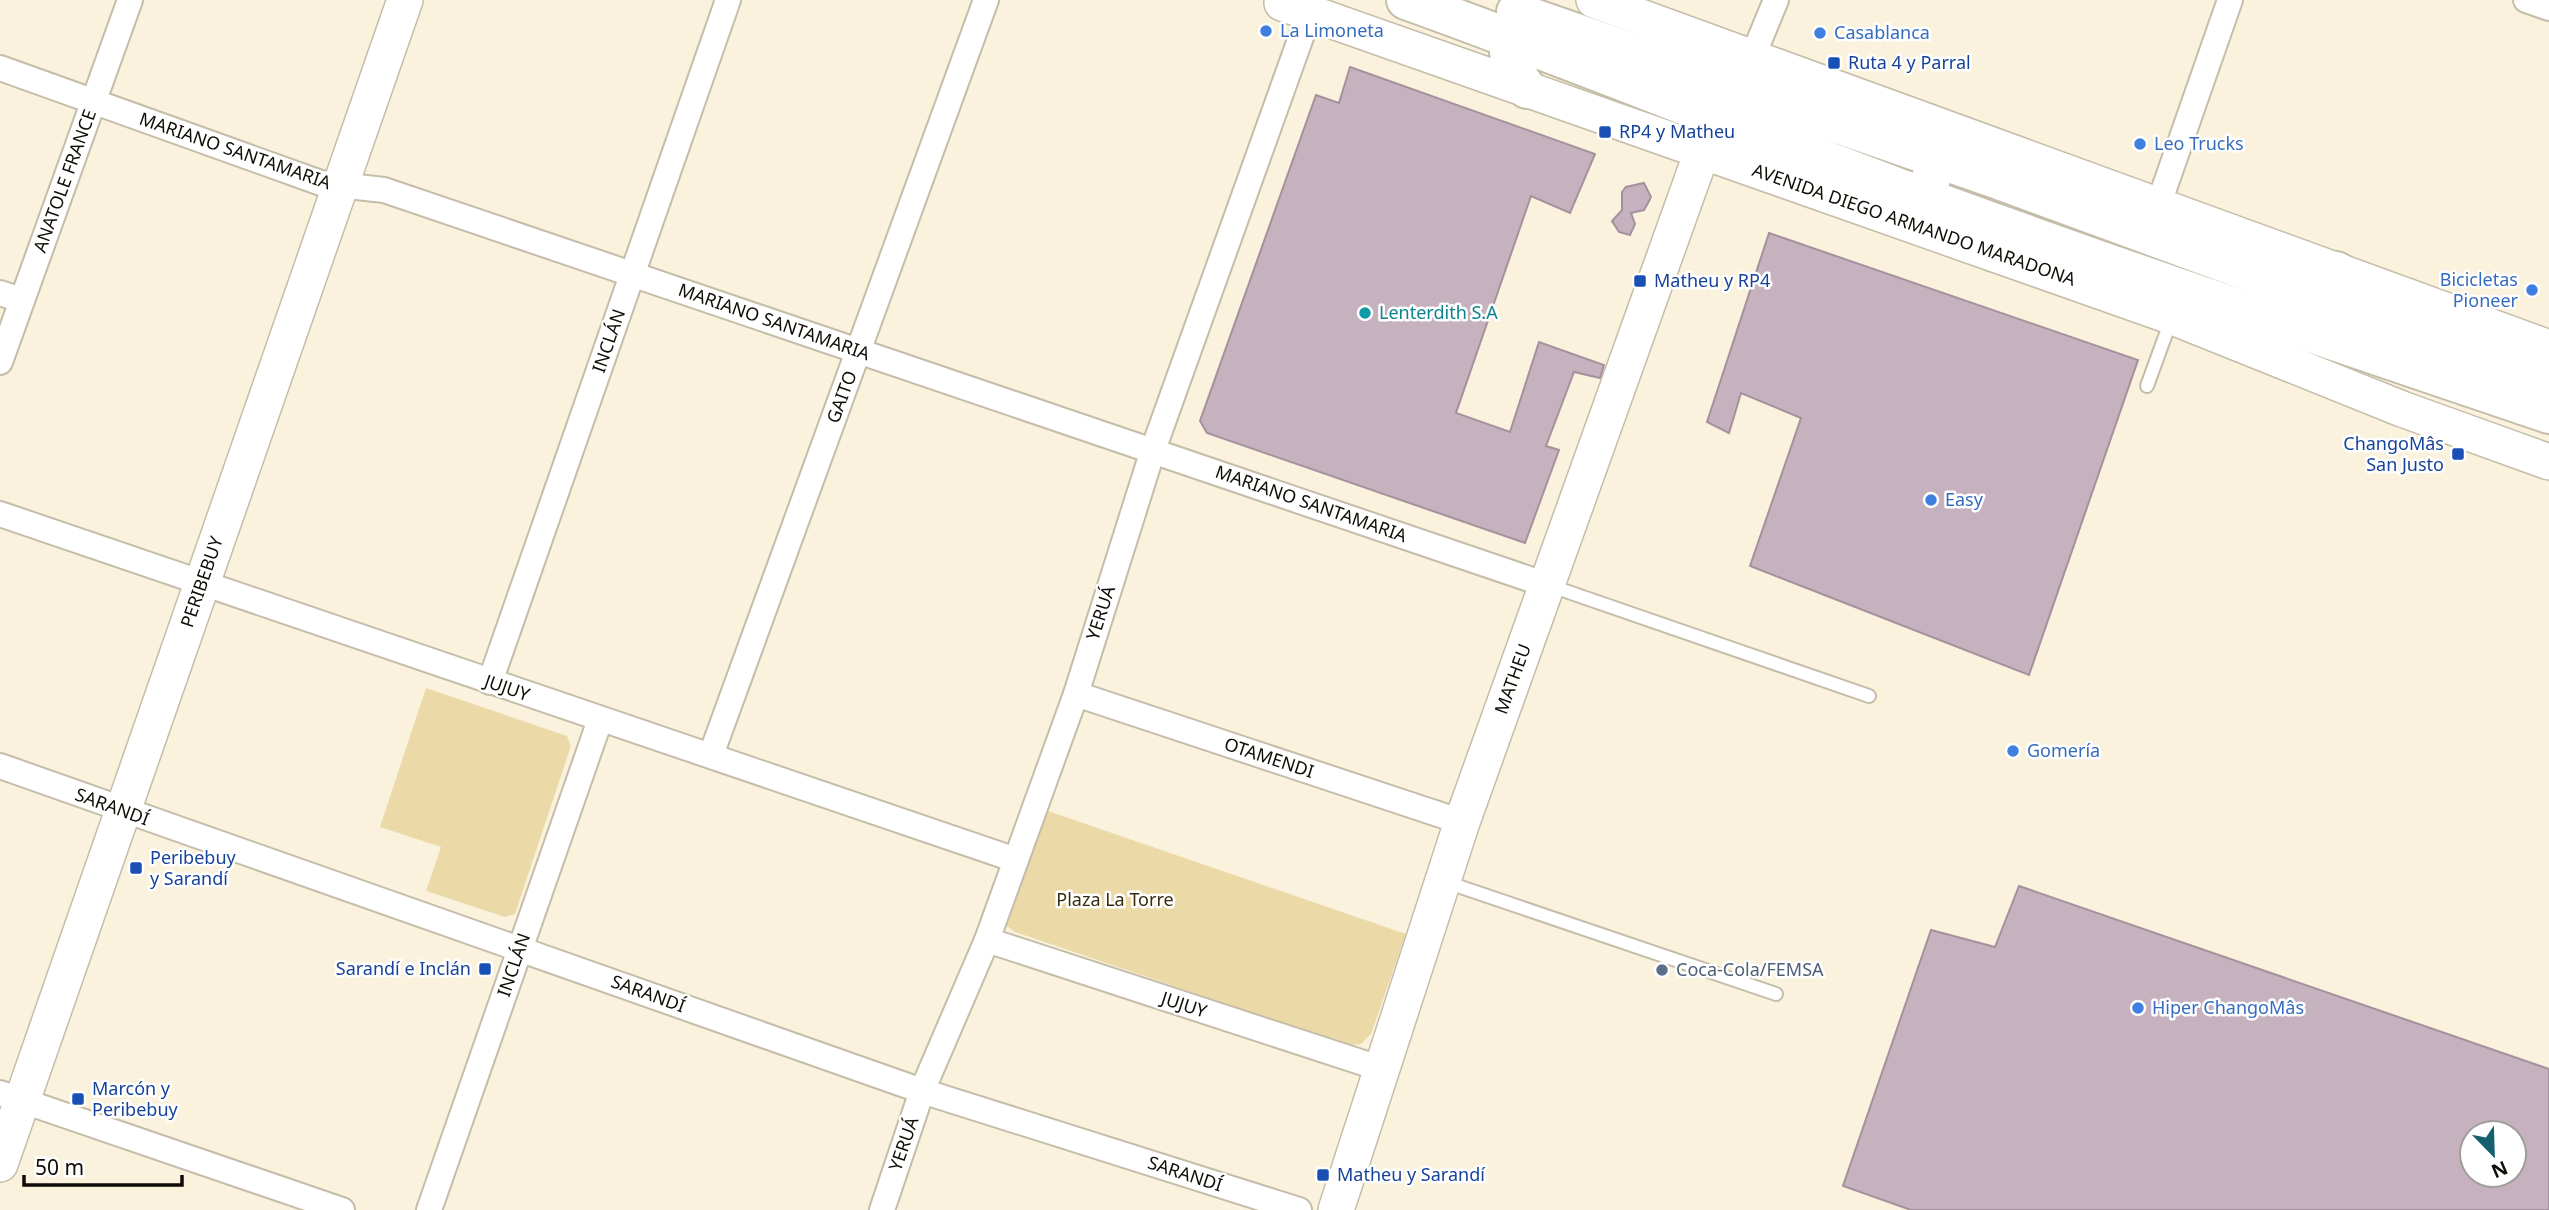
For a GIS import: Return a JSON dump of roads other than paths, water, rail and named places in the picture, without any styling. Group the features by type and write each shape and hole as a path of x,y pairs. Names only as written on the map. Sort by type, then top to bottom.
{"main road":[{"name":"AVENIDA DIEGO ARMANDO MARADONA","path":"1406,0 1510,12 1933,142 2549,382"},
{"name":"AVENIDA DIEGO ARMANDO MARADONA","path":"1510,12 1907,206 2176,303 2549,414"},
{"path":"1510,12 1513,69 1527,89"},
{"path":"1907,206 1933,142"},
{"path":"1994,252 2176,303"},
{"path":"2336,271 2495,363"}],"street":[{"name":"ANATOLE FRANCE","path":"0,362 11,297 94,102 130,0"},
{"name":"PERIBEBUY","path":"0,1164 11,1097 124,812 201,583 405,0"},
{"name":"INCLÁN","path":"490,682 728,0"},
{"name":"GAITO","path":"711,755 986,0"},
{"name":"AVENIDA DIEGO ARMANDO MARADONA","path":"1594,0 1752,58 1933,142 2158,206 2549,348"},
{"path":"1752,58 1776,0"},
{"path":"2158,206 2230,0"},
{"path":"2526,0 2549,8"},
{"name":"AVENIDA DIEGO ARMANDO MARADONA","path":"1292,4 1702,152 1907,206 1994,252"},
{"name":"YERUÁ","path":"882,1210 922,1091 987,940 1076,694 1292,4"},
{"name":"MARIANO SANTAMARIA","path":"0,68 321,183 341,188 384,190 1547,584"},
{"name":"MATHEU","path":"1336,1210 1462,822 1702,152"},
{"name":"AVENIDA DIEGO ARMANDO MARADONA","path":"2176,303 2402,409 2549,462"},
{"name":"JUJUY","path":"0,514 1016,860"},
{"name":"OTAMENDI","path":"1076,694 1462,822"},
{"name":"INCLÁN","path":"429,1210 600,720"},
{"name":"SARANDÍ","path":"0,766 124,812 922,1091 1299,1210"},
{"name":"JUJUY","path":"987,940 1382,1069"},
{"path":"11,1097 342,1210"}],"lane":[{"path":"2147,386 2176,303"},
{"path":"1547,584 1869,696"},
{"path":"1443,880 1776,994"}],"place":[{"name":"La Limoneta","path":"1266,31"},
{"name":"Casablanca","path":"1820,33"},
{"name":"Ruta 4 y Parral","path":"1834,63"},
{"name":"RP4 y Matheu","path":"1605,132"},
{"name":"Leo Trucks","path":"2140,144"},
{"name":"Matheu y RP4","path":"1640,281"},
{"name":"Bicicletas Pioneer","path":"2532,290"},
{"name":"Lenterdith S.A","path":"1365,313"},
{"name":"ChangoMâs San Justo","path":"2458,454"},
{"name":"Easy","path":"1931,500"},
{"name":"Gomería","path":"2013,751"},
{"name":"Peribebuy y Sarandí","path":"136,868"},
{"name":"Sarandí e Inclán","path":"485,969"},
{"name":"Coca-Cola/FEMSA","path":"1662,970"},
{"name":"Hiper ChangoMâs","path":"2138,1008"},
{"name":"Marcón y Peribebuy","path":"78,1099"},
{"name":"Matheu y Sarandí","path":"1323,1175"}],"park label":[{"name":"Plaza La Torre","path":"1115,900"}]}
